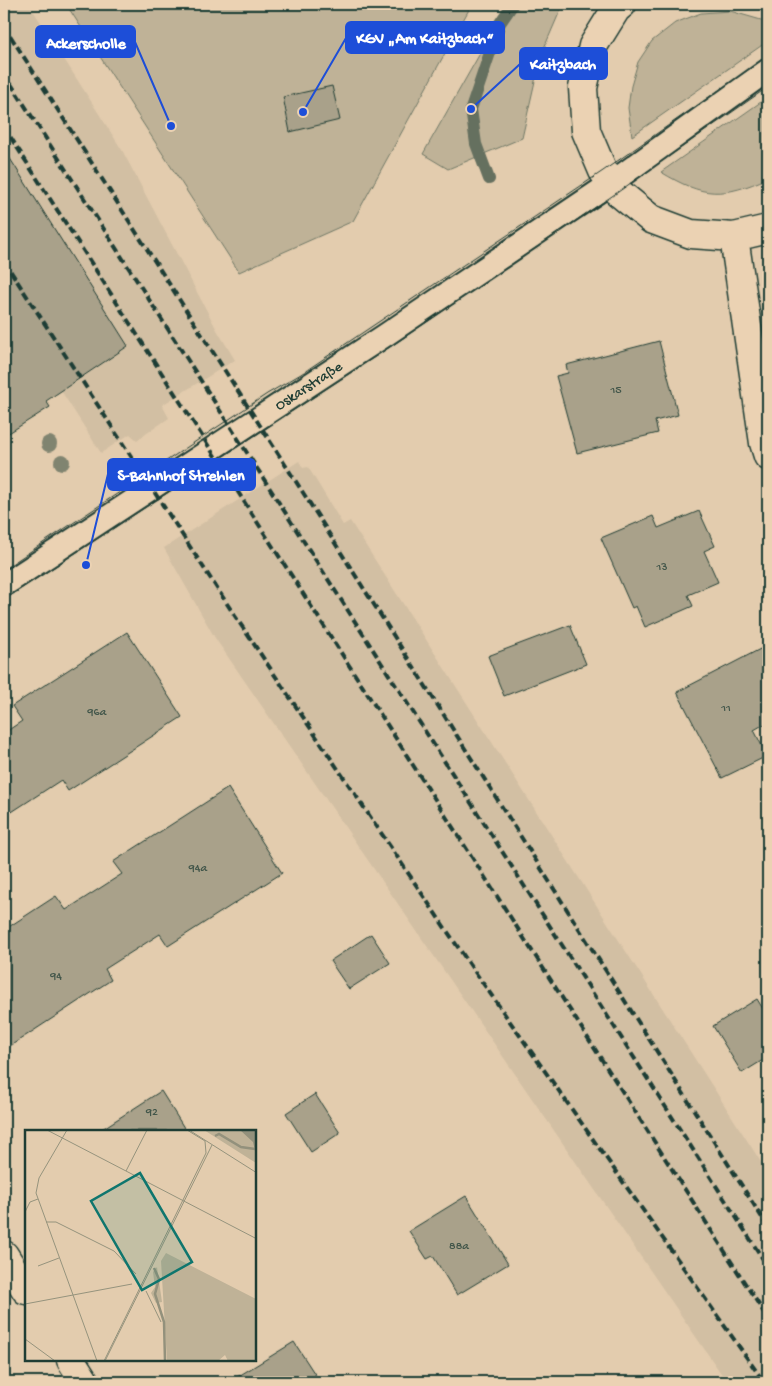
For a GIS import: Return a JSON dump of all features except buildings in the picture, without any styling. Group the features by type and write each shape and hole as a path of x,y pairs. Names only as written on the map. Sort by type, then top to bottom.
{"street":[{"path":"622,4 616,9 593,46 583,88 586,131 603,171 618,192 651,219 691,234 734,237 768,229"},
{"path":"734,237 764,444 768,456"},
{"path":"4,1255 25,1288"},
{"path":"72,1361 85,1382"}],"lane":[{"name":"Oskarstraße","path":"4,585 384,336 611,183 768,70"}],"shaded area":[{"path":"4,4 29,4 122,150 217,330 235,360 162,405 169,418 137,440 130,434 101,453 4,302"},
{"path":"66,4 472,4 353,221 239,272"},
{"path":"508,4 563,4 541,55 522,138 448,169 423,154"},
{"path":"730,11 761,20 768,24 768,41 632,136 628,108 631,86 638,62 652,41 675,23 701,13"},
{"path":"768,97 768,178 738,189 714,192 690,187 661,172"},
{"path":"299,461 303,468 308,467 343,525 350,521 768,1173 768,1382 727,1382 215,638 164,548"}],"waterway":[{"path":"489,179 476,144 471,109 500,23 513,4"}],"tram line":[{"path":"4,569 267,394 301,374 603,171 768,56"},
{"path":"4,600 393,345 768,87"}],"railway":[{"path":"4,26 302,491 768,1227"},
{"path":"4,73 768,1267"},
{"path":"4,127 768,1319"},
{"path":"4,261 235,616 468,962 764,1382"}],"place":[{"name":"Kaitzbach","path":"471,109"},
{"name":"KGV „Am Kaitzbach“","path":"303,112"},
{"name":"Ackerscholle","path":"171,126"},
{"name":"S-Bahnhof Strehlen","path":"86,565"}]}
